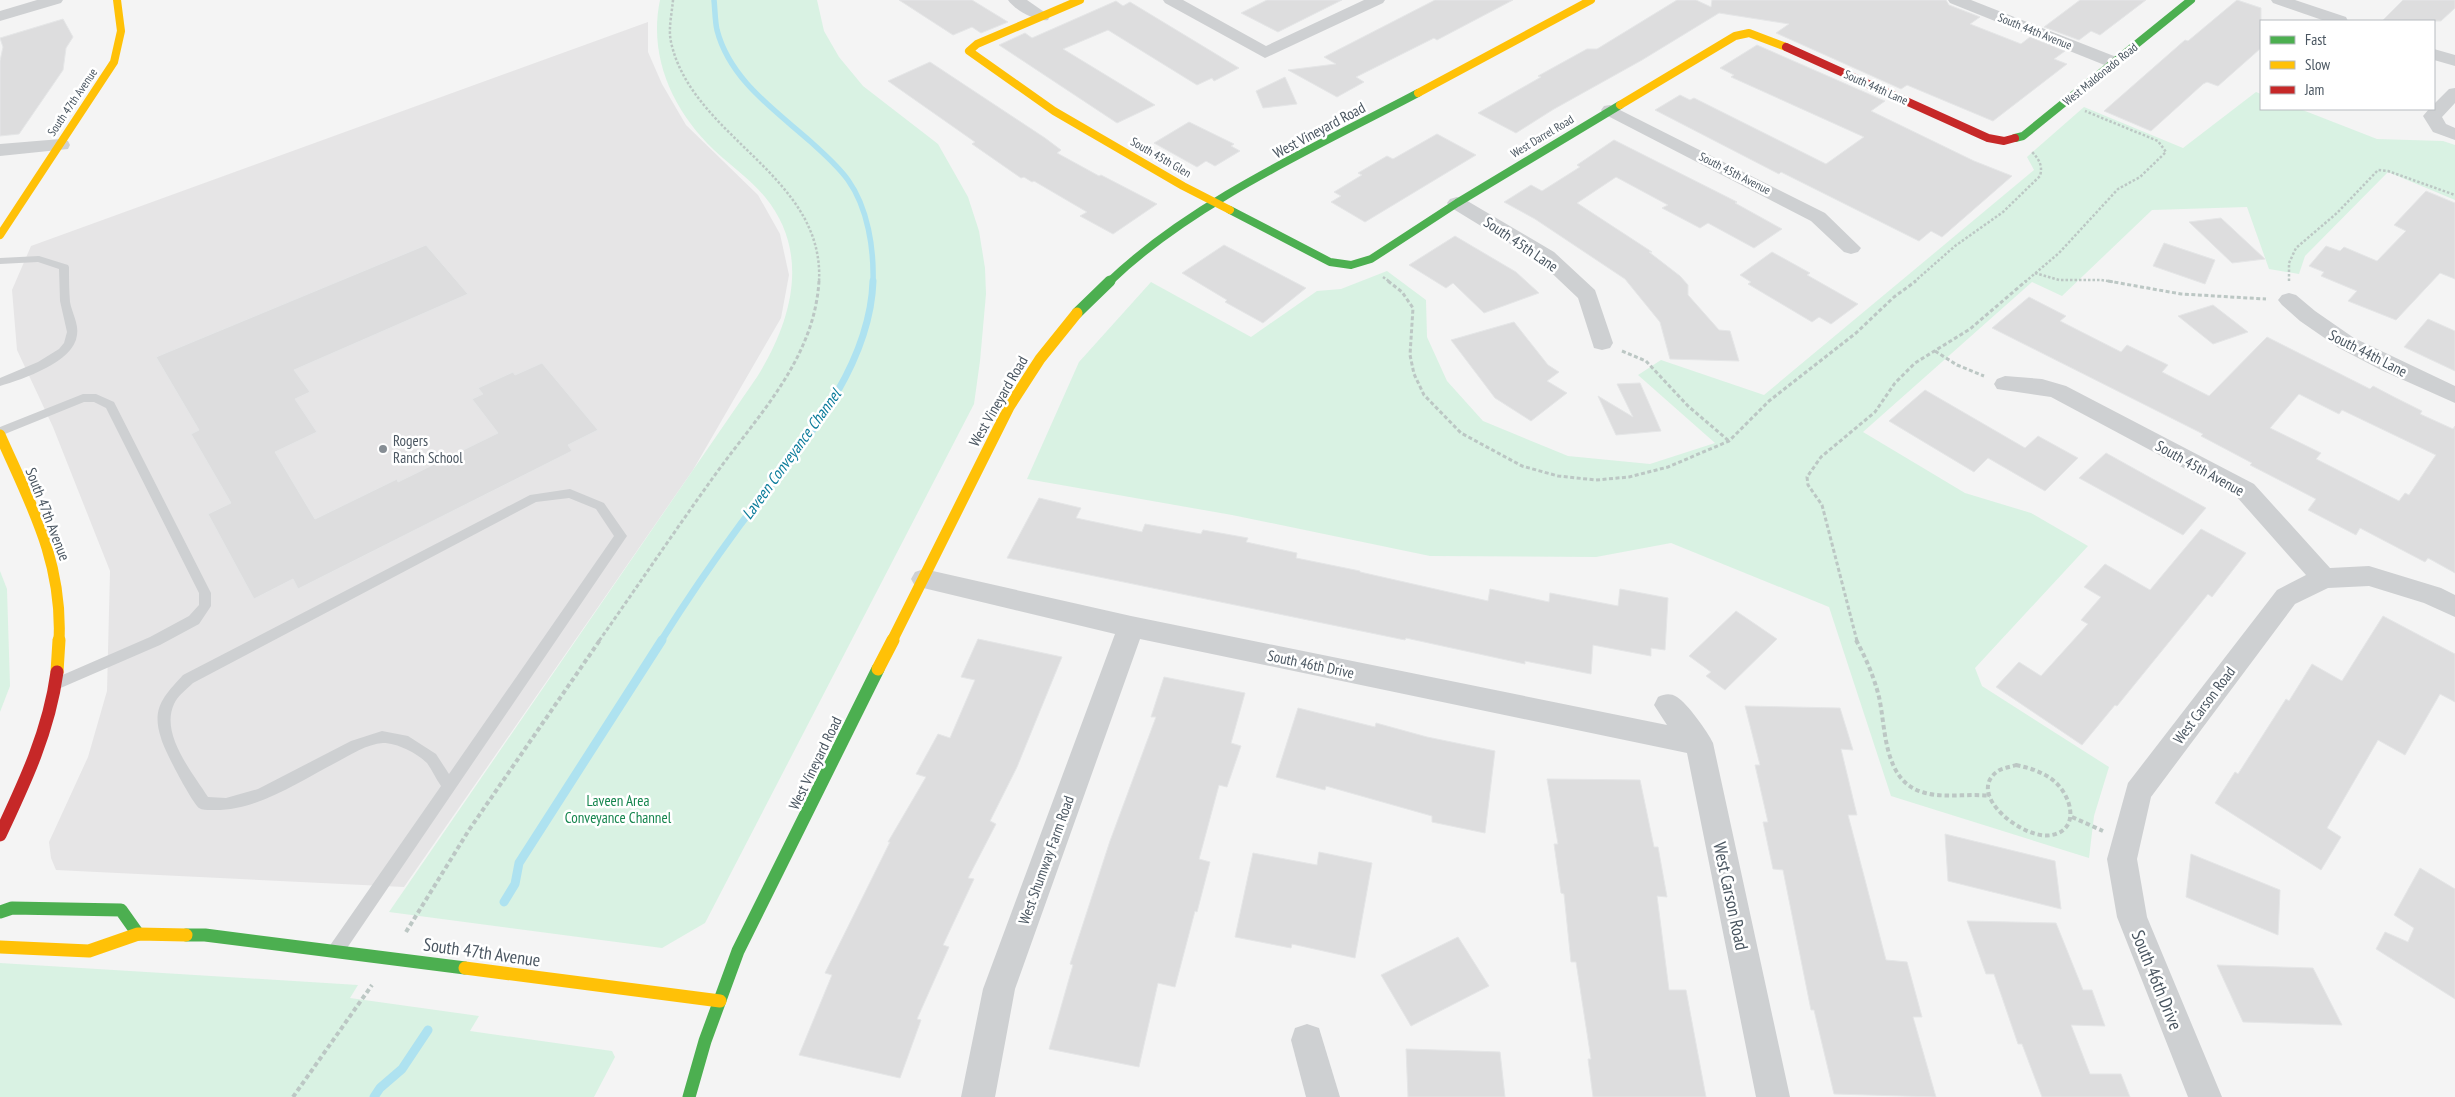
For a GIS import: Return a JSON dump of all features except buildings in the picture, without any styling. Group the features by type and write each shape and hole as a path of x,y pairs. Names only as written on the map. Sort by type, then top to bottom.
{"street":[{"path":"0,16 54,0"},
{"name":"South 47th Avenue","path":"0,235 57,152 114,62 121,38 122,21 117,0"},
{"path":"1016,0 1042,16 1080,0"},
{"path":"1171,0 1265,53 1376,0"},
{"name":"West Vineyard Road","path":"720,1001 738,951 924,579 995,432 1015,395 1044,350 1097,292 1138,255 1217,204 1591,0"},
{"name":"South 44th Avenue","path":"1956,0 2113,62"},
{"name":"West Maldonado Road","path":"2004,140 2023,136 2191,0"},
{"path":"2279,0 2337,20"},
{"name":"South 45th Glen","path":"1042,16 977,44 969,51 1054,110 1217,204 1330,262 1356,264"},
{"name":"West Darrel Road","path":"1356,264 1371,259 1610,110 1735,36 1749,33"},
{"name":"South 44th Lane","path":"1749,33 1765,37 1988,138 2004,140"},
{"path":"2435,54 2455,61"},
{"path":"2447,131 2432,116 2455,93"},
{"name":"South 45th Avenue","path":"1610,110 1818,217 1851,248"},
{"path":"0,150 57,152"},
{"path":"0,162 57,152"},
{"name":"South 45th Lane","path":"1457,204 1547,257 1588,295 1602,343"},
{"name":"South 44th Lane","path":"2289,300 2325,330 2354,348 2455,395"},
{"name":"South 45th Avenue","path":"2005,384 2042,387 2058,391 2245,490 2324,578"},
{"name":"South 47th Avenue","path":"0,434 50,556 58,588 61,625 56,684 50,718 32,765 0,835"},
{"path":"2324,578 2369,576 2432,595 2455,607"},
{"name":"West Carson Road","path":"2122,859 2138,792 2286,597 2324,578"},
{"name":"South 46th Drive","path":"924,579 1131,627 1699,743"},
{"name":"West Shumway Farm Road","path":"978,1097 999,989 1131,627"},
{"name":"West Carson Road","path":"1668,705 1699,743 1773,1097"},
{"name":"South 46th Drive","path":"2122,859 2132,917 2205,1097"},
{"path":"0,912 12,908 121,910 138,934"},
{"name":"South 47th Avenue","path":"0,948 89,951 138,934 205,935 720,1001"},
{"path":"689,1097 705,1041 720,1001"},
{"path":"1307,1040 1323,1097"}],"lane":[{"path":"0,261 40,259 64,267 65,300 73,335 62,354 0,382"},
{"path":"0,434 83,398 96,398 110,405 205,593 205,606 194,620 155,641 56,684"},
{"path":"335,951 609,555 621,536 600,506 570,494 534,498 188,679 167,702 162,726 180,767 204,803 226,804 261,794 356,745 382,737 403,740 431,758 449,786"}],"path":[{"path":"1990,796 1971,793 1942,796 1919,791 1905,784 1893,762 1879,698 1865,657 1855,637 1822,505 1808,484 1806,477 1821,457 1874,412 1895,383 1915,364 1970,329 2034,273 2059,254 2118,189 2140,177 2166,152 2163,145 2158,141 2064,103"},
{"path":"1356,264 1402,292 1413,308 1410,355 1414,374 1424,395 1461,433 1522,466 1558,476 1596,480 1629,477 1668,467 1729,441 1769,401 1856,333 1894,297 1926,274 1955,246 2003,212 2040,176 2042,170 2038,158 2017,138"},
{"path":"2034,273 2059,280 2121,282 2188,295 2289,300 2289,263 2296,248 2337,213 2378,170 2397,174 2455,195"},
{"path":"1602,343 1646,361 1688,406 1729,441"},
{"path":"1935,351 1957,365 2005,384"},
{"path":"2003,767 2029,767 2050,778 2066,794 2072,806 2072,817 2068,827 2060,833 2049,836 2036,835 2009,822 1999,813 1990,796 1989,781 1994,773 2003,767"}],"shaded area":[{"name":"Rogers Ranch School","path":"648,22 648,52 662,84 686,125 758,195 780,234 789,275 781,318 693,470 404,887 56,870 51,858 49,842 88,757 107,691 110,571 53,427 17,350 12,290 31,246"}],"green space":[{"name":"Laveen Area Conveyance Channel","path":"660,0 817,0 824,31 839,57 863,86 938,144 968,197 979,231 985,268 986,294 974,404 705,923 662,948 389,912 757,377 779,333 787,310 792,264 788,241 779,219 759,190 699,135 676,100 667,82 661,62 657,21"},
{"path":"2256,92 2260,94 2260,110 2303,110 2377,139 2443,141 2455,145 2455,200 2388,172 2305,256 2299,274 2269,269 2247,207 2152,210 2062,296 2032,282 1863,432 1965,493 2031,513 2088,546 1975,668 1982,686 2109,767 2094,816 2089,858 1891,796 1829,607 1671,543 1596,557 1430,556 1232,515 1027,479 1079,362 1151,282 1251,337 1317,291 1341,289 1387,271 1426,300 1427,337 1447,381 1483,421 1568,456 1650,464 1715,443 1638,375 1661,360 1764,395 2034,170 2027,157 2084,107 2183,148"},
{"path":"0,571 7,589 10,686 0,712"},
{"path":"0,963 358,985 350,998 479,1016 470,1031 612,1051 615,1057 594,1097 0,1097"}],"waterway":[{"name":"Laveen Conveyance Channel","path":"714,0 717,30 723,48 743,79 769,106 831,160 855,191 865,216 871,243 873,281"},
{"name":"Laveen Conveyance Channel","path":"661,641 740,525 805,442 844,381 858,349 869,315 873,281"},
{"name":"Laveen Conveyance Channel","path":"504,902 515,884 519,863 662,640"},
{"name":"Laveen Conveyance Channel","path":"374,1097 380,1088 402,1069 428,1030"}],"traffic: fast":[{"path":"2015,138 2023,136 2191,0"},
{"path":"1077,313 1113,278 1194,217 1282,165 1418,93"},
{"path":"1230,210 1330,262 1351,265 1371,259 1457,203 1620,105"},
{"path":"689,1097 705,1041 738,951 878,669"},
{"path":"0,912 12,908 121,910 138,934"},
{"path":"186,935 205,935 465,968"}],"traffic: slow":[{"path":"0,235 114,62 121,31 117,0"},
{"path":"1080,0 977,44 969,51 1054,111 1183,186 1230,210"},
{"path":"1418,93 1591,0"},
{"path":"1620,105 1735,36 1749,33 1786,47"},
{"path":"878,669 1009,407 1040,359 1077,313"},
{"path":"0,435 42,531 54,570 60,609 57,672"},
{"path":"0,947 89,951 138,934 186,935"},
{"path":"465,968 720,1001"}],"traffic: jam":[{"path":"1786,47 1988,138 2004,141 2015,138"},
{"path":"0,835 36,756 43,736 54,694 57,672"}],"place":[{"name":"Rogers Ranch School","path":"383,449"}]}
